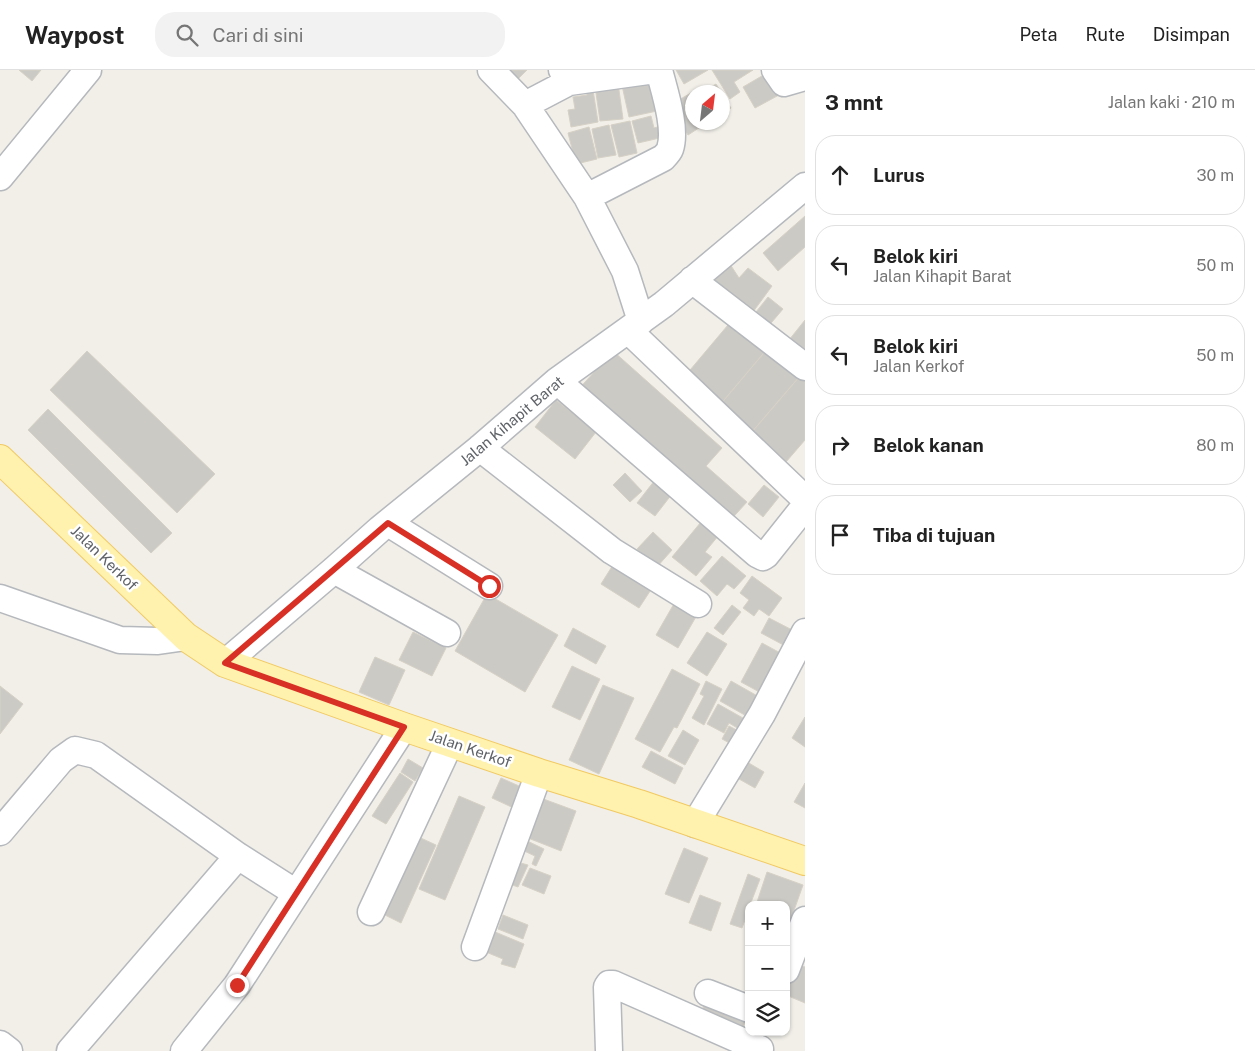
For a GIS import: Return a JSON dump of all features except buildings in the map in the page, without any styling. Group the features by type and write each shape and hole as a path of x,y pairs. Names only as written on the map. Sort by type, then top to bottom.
{"main road":[{"name":"Jalan Kerkof","path":"0,459 186,637 225,663 404,727 805,861"}],"street":[{"path":"0,177 88,70"},
{"path":"491,70 525,106 587,197 625,271 634,326 805,499"},
{"path":"525,106 566,76 655,70"},
{"path":"587,197 664,158 670,150 672,138 670,109 659,70"},
{"path":"774,70 784,83 805,77"},
{"name":"Jalan Kihapit Barat","path":"225,663 557,381 634,326 732,248 805,186"},
{"path":"692,280 805,367"},
{"path":"557,381 763,557 805,506"},
{"path":"480,448 612,551 698,604"},
{"path":"388,523 489,586"},
{"path":"334,570 447,634"},
{"path":"0,598 120,640 158,641 186,637"},
{"path":"695,824 762,714 805,632"},
{"path":"184,1051 237,985 404,727"},
{"path":"371,912 450,742"},
{"path":"0,832 61,760 75,750 96,755 238,856 296,893"},
{"path":"475,947 539,773"},
{"path":"70,1051 238,856"},
{"path":"790,959 805,920"},
{"path":"609,1051 607,987 609,984 761,1044"},
{"path":"708,993 745,1007"},
{"path":"0,1044 9,1051"}],"route":[{"path":"237,985 404,727 225,663 388,523 489,586"}]}
